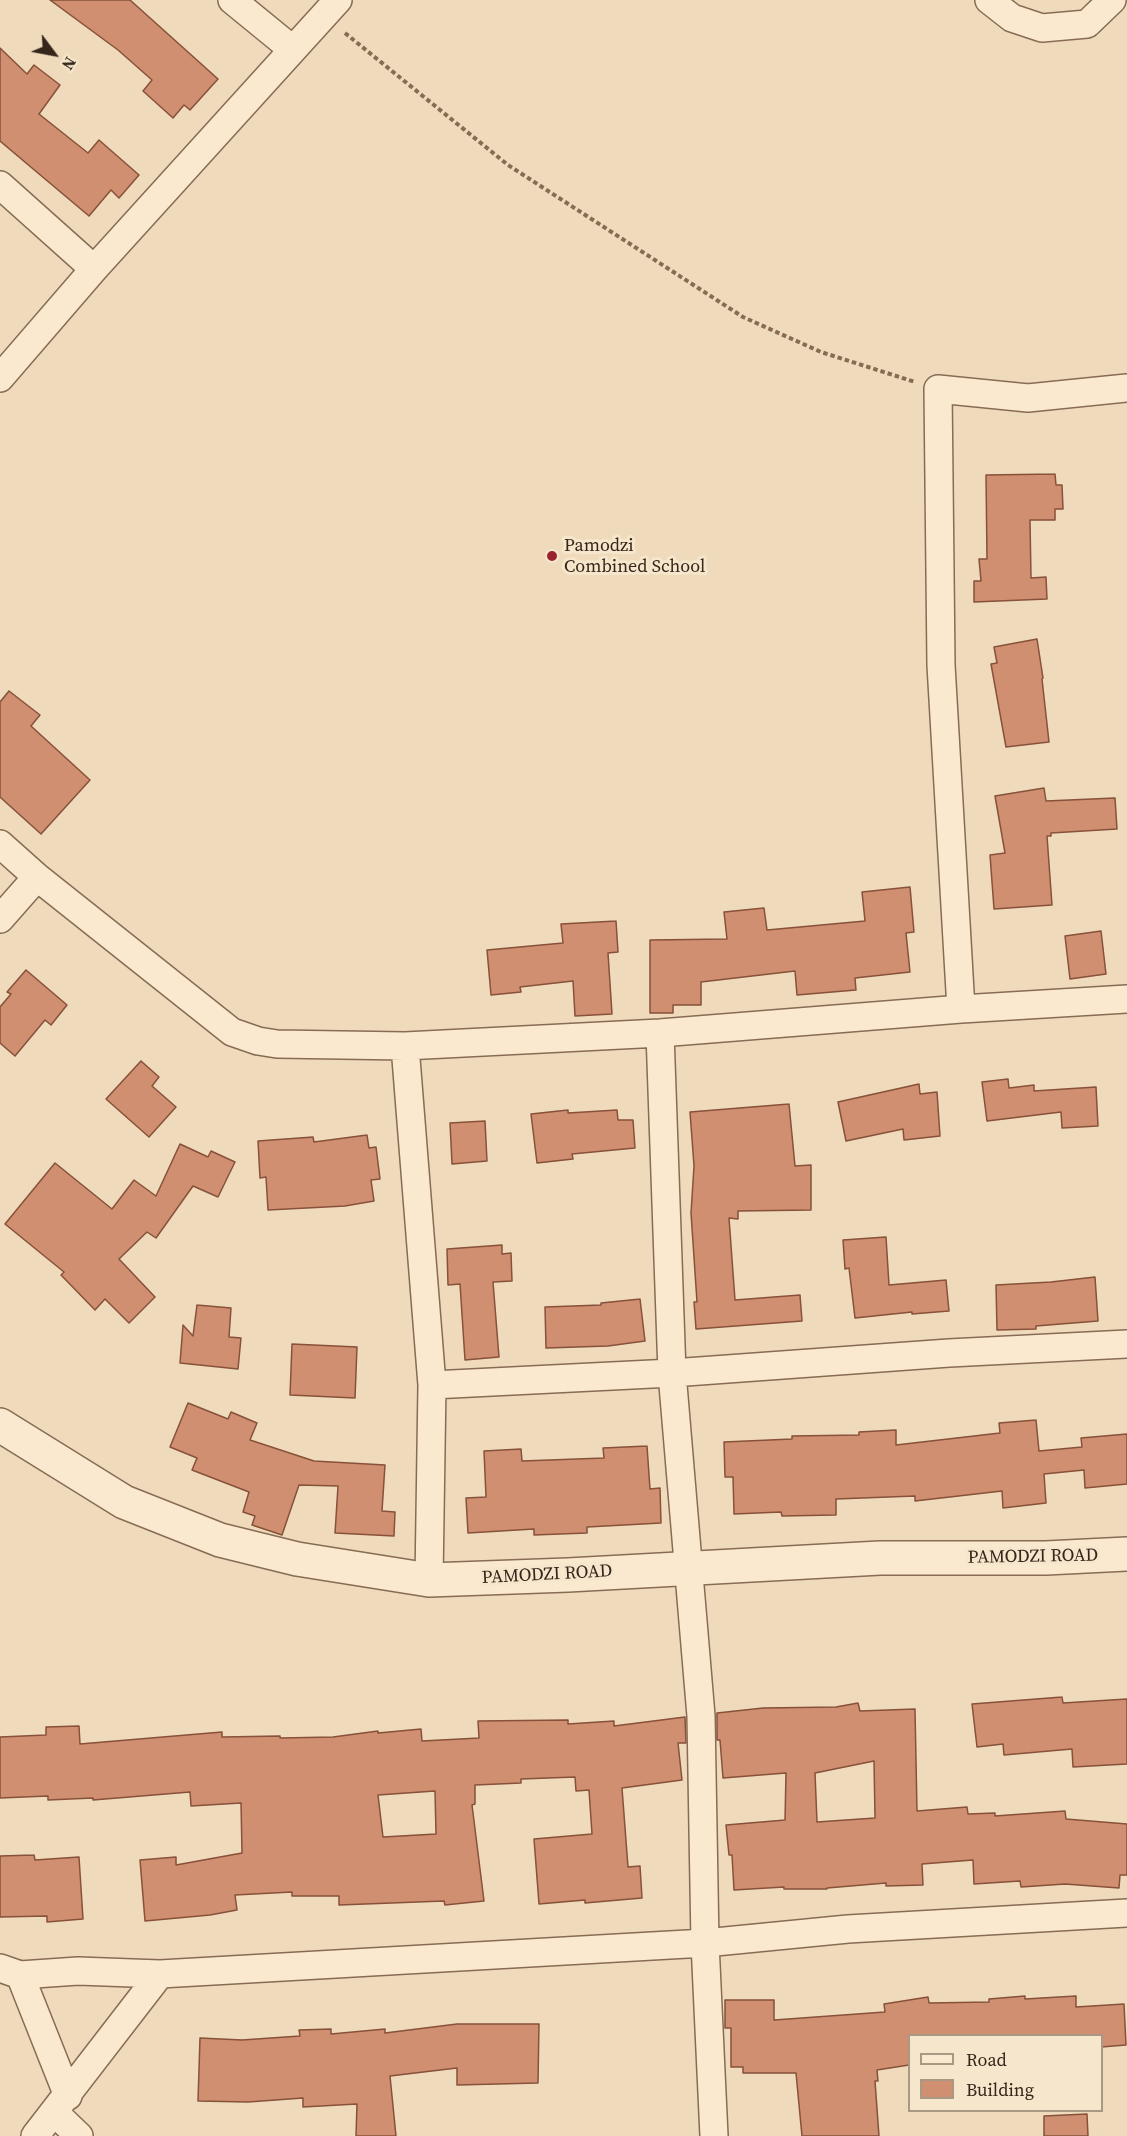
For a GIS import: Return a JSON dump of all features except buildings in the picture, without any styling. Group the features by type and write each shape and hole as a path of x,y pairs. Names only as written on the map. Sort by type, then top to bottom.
{"street":[{"path":"232,0 291,49"},
{"path":"989,0 1012,18 1042,28 1088,24 1112,0"},
{"path":"0,378 94,269 291,49 331,8"},
{"path":"0,185 94,269"},
{"path":"961,1009 941,665 938,389 1028,398 1127,388"},
{"path":"0,844 37,877 232,1032 258,1041 277,1044 405,1046 660,1033 961,1009 1127,999"},
{"path":"0,919 37,877"},
{"path":"660,1033 672,1373 701,1716 705,1943 714,2136"},
{"path":"405,1046 432,1385 429,1580"},
{"path":"432,1385 672,1373 949,1353 1127,1344"},
{"name":"PAMODZI ROAD","path":"0,1425 124,1502 220,1540 297,1559 429,1580 880,1558 1046,1558 1127,1554"},
{"path":"79,2136 61,2104 10,1971 160,1974 705,1943 848,1929 1127,1913"},
{"path":"35,2136 160,1974"}],"path":[{"path":"331,8 508,165 743,317 821,352 938,389"}],"place":[{"name":"Pamodzi Combined School","path":"552,556"}]}
